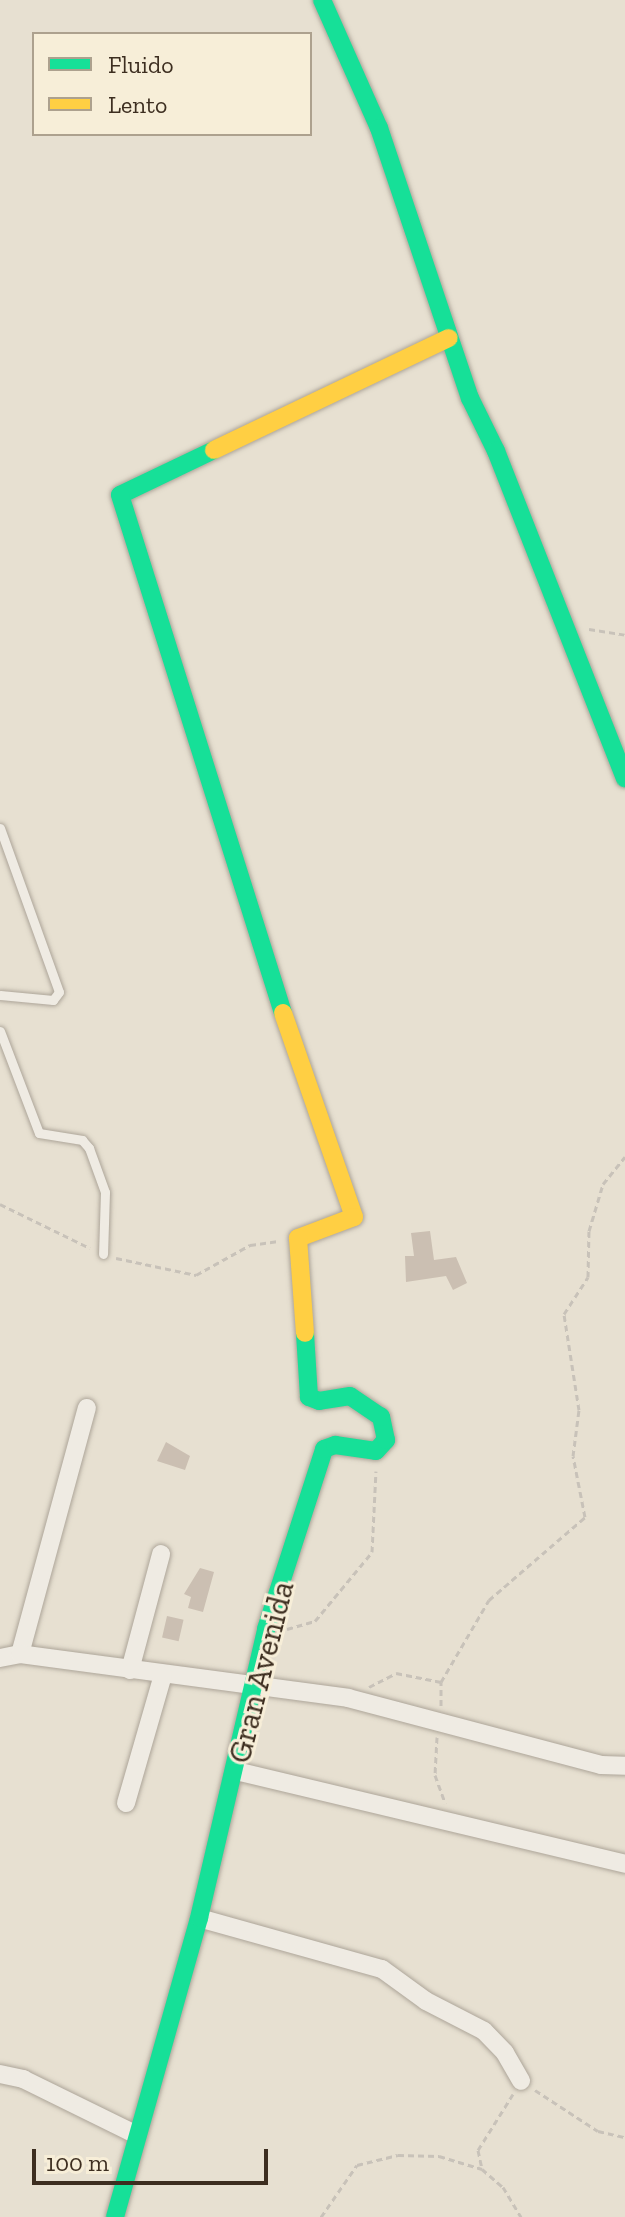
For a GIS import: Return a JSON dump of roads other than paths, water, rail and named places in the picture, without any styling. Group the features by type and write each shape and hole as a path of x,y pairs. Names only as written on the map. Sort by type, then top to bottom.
{"street":[{"path":"322,0 379,128 449,338 625,779"},
{"name":"Gran Avenida","path":"115,2217 135,2134 199,1918 256,1689 266,1629 324,1449 335,1445 376,1451 386,1440 381,1417 350,1396 319,1401 309,1397 298,1238 354,1217 329,1136 309,1097 120,495 449,338"},
{"path":"20,1654 87,1408"},
{"path":"130,1670 161,1554"},
{"path":"0,1658 20,1654 256,1689 348,1698 625,1766"},
{"path":"126,1803 163,1675"},
{"path":"236,1771 625,1864"},
{"path":"199,1918 382,1969 426,2001 484,2031 505,2053 521,2081"},
{"path":"0,2074 23,2079 135,2134"}],"lane":[{"path":"0,828 59,992 53,1000 0,995"},
{"path":"0,1031 39,1133 82,1140 89,1148 105,1192 103,1254"}]}
